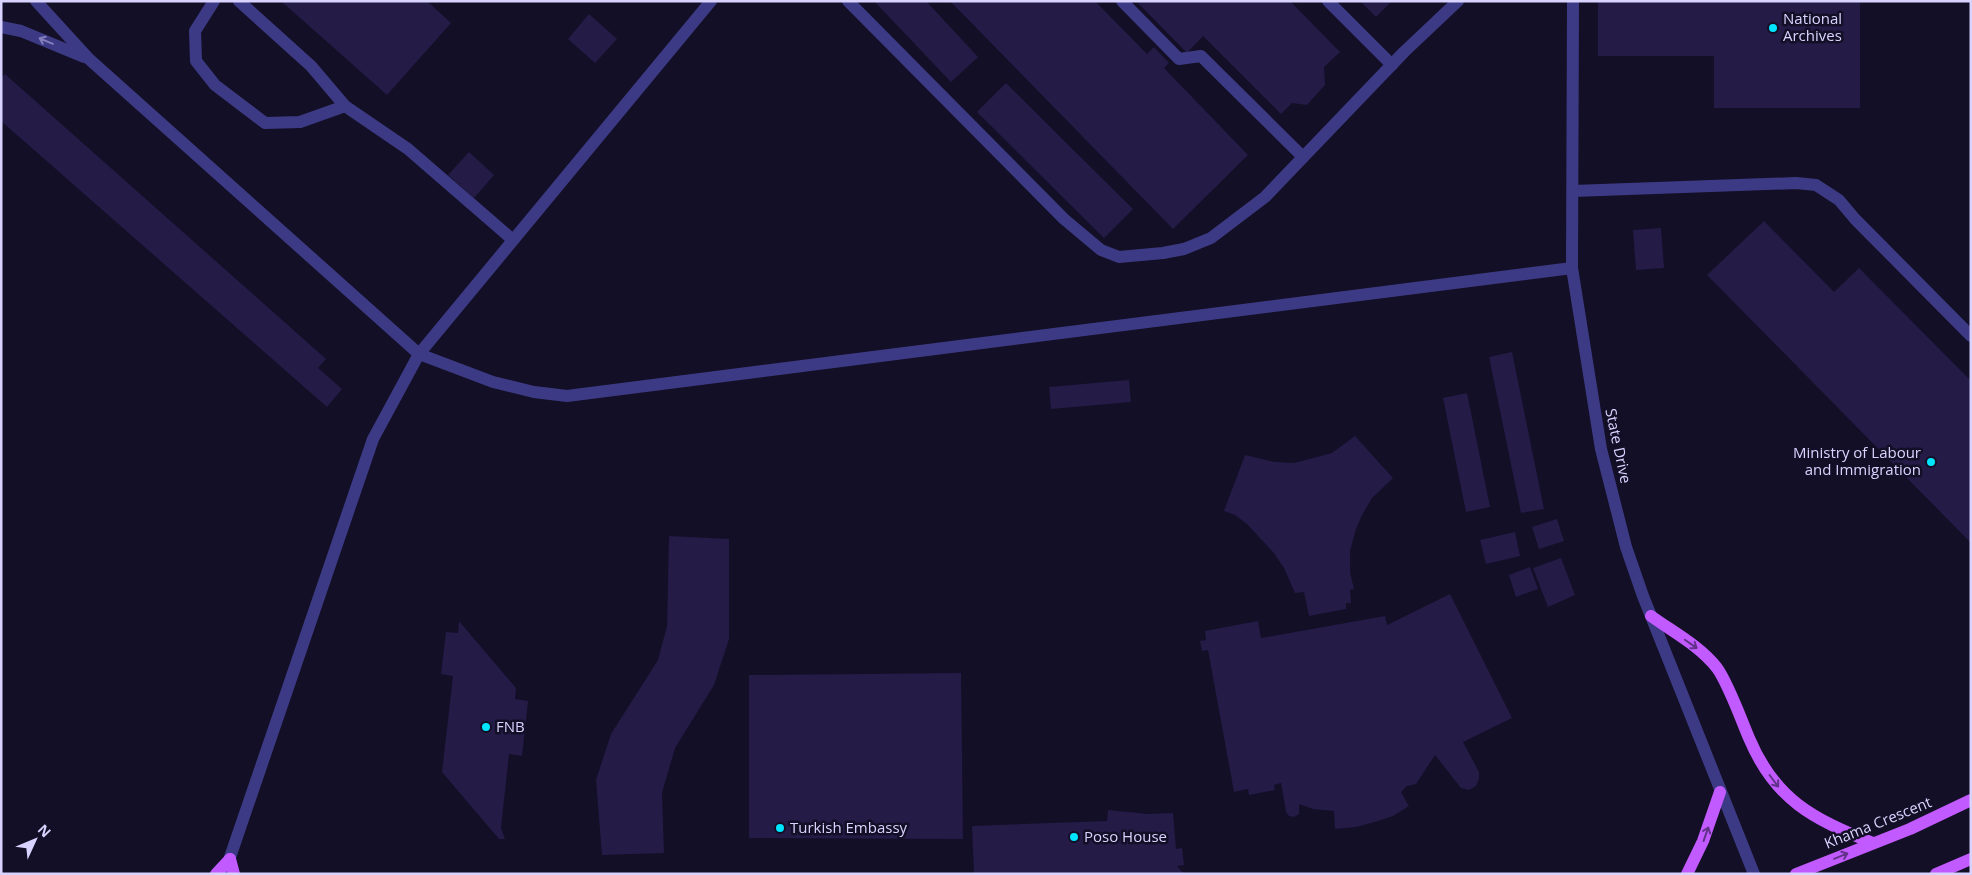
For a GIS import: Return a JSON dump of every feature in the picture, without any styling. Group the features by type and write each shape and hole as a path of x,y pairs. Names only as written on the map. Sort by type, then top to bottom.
{"main road":[{"path":"1651,616 1704,654 1718,670 1758,760 1778,787 1796,804 1818,819 1872,843"},
{"path":"1687,874 1703,841 1720,792"},
{"name":"Khama Crescent","path":"1796,874 1910,829 1971,800"},
{"path":"216,874 230,859"},
{"path":"230,859 234,874"},
{"path":"1936,874 1971,859"}],"street":[{"path":"36,1 88,59 419,354 493,382 534,392 567,396 1572,268"},
{"path":"214,1 195,31 196,61 214,85 265,123 300,122 345,106"},
{"path":"239,1 311,66 345,106 408,150 514,240"},
{"path":"224,874 373,439 419,354 711,1"},
{"path":"848,1 1064,219 1102,250 1119,257 1184,249 1211,238 1265,197 1392,65 1458,1"},
{"path":"1122,1 1179,59 1201,56 1303,158"},
{"path":"1328,1 1392,65"},
{"name":"State Drive","path":"1573,1 1572,268 1601,448 1626,547 1651,616 1754,874"},
{"path":"1,27 21,31 88,59"},
{"path":"1573,192 1796,183 1816,185 1839,200 1855,219 1971,336"}],"building":[{"path":"281,1 427,1 451,23 387,95"},
{"path":"874,1 926,1 978,57 951,82"},
{"path":"950,1 1095,1 1147,54 1154,47 1169,63 1164,68 1248,155 1173,229"},
{"path":"1136,1 1290,1 1340,52 1324,67 1325,85 1307,105 1292,103 1281,114 1203,36 1187,53"},
{"path":"1360,1 1392,1 1376,17"},
{"path":"1598,1 1860,1 1860,108 1714,108 1714,56 1598,56"},
{"path":"589,14 617,39 595,63 568,39"},
{"path":"5,74 326,359 318,368 342,389 327,407 1,121 1,78"},
{"path":"1006,83 1133,209 1104,238 977,112"},
{"path":"469,152 494,175 474,198 448,175"},
{"name":"Ministry of Labour and Immigration","path":"1764,221 1834,292 1859,268 1971,381 1971,543 1707,275"},
{"path":"1661,228 1664,268 1636,270 1633,230"},
{"path":"1512,352 1544,509 1521,513 1489,357"},
{"path":"1129,380 1131,402 1051,409 1049,387"},
{"path":"1467,393 1490,507 1466,512 1443,398"},
{"path":"1355,436 1393,478 1372,498 1356,529 1350,551 1350,572 1354,589 1350,590 1351,603 1346,603 1346,609 1309,616 1304,592 1295,593 1284,568 1273,552 1247,524 1235,515 1224,511 1245,455 1274,462 1294,463 1332,453"},
{"path":"1557,519 1564,541 1539,549 1532,527"},
{"path":"1515,532 1520,556 1486,564 1480,540"},
{"path":"669,536 729,539 729,639 714,685 675,748 662,793 664,853 602,855 596,780 611,734 658,660 667,626"},
{"path":"1561,558 1575,595 1548,607 1533,568"},
{"path":"1530,567 1538,589 1516,597 1509,575"},
{"path":"1450,594 1512,718 1463,742 1479,772 1476,786 1469,790 1461,788 1435,755 1416,784 1407,786 1401,792 1409,806 1393,816 1378,821 1356,827 1335,829 1334,811 1313,809 1299,804 1299,814 1294,817 1289,816 1286,812 1281,783 1274,785 1275,790 1249,795 1248,789 1234,792 1208,650 1202,651 1200,641 1206,640 1205,631 1258,621 1261,638 1385,616 1387,625"},
{"name":"FNB","path":"459,621 516,688 515,699 528,701 522,756 509,754 501,828 505,839 499,839 442,772 453,676 441,674 446,632 458,633"},
{"path":"961,673 963,839 749,838 749,675"},
{"name":"Poso House","path":"1108,810 1148,814 1173,813 1176,849 1182,848 1184,865 1177,866 1184,874 974,874 972,826 1107,821"}],"place":[{"name":"National Archives","path":"1773,28"},
{"name":"Ministry of Labour and Immigration","path":"1931,462"},
{"name":"FNB","path":"486,727"},
{"name":"Turkish Embassy","path":"780,828"},
{"name":"Poso House","path":"1074,837"}]}
